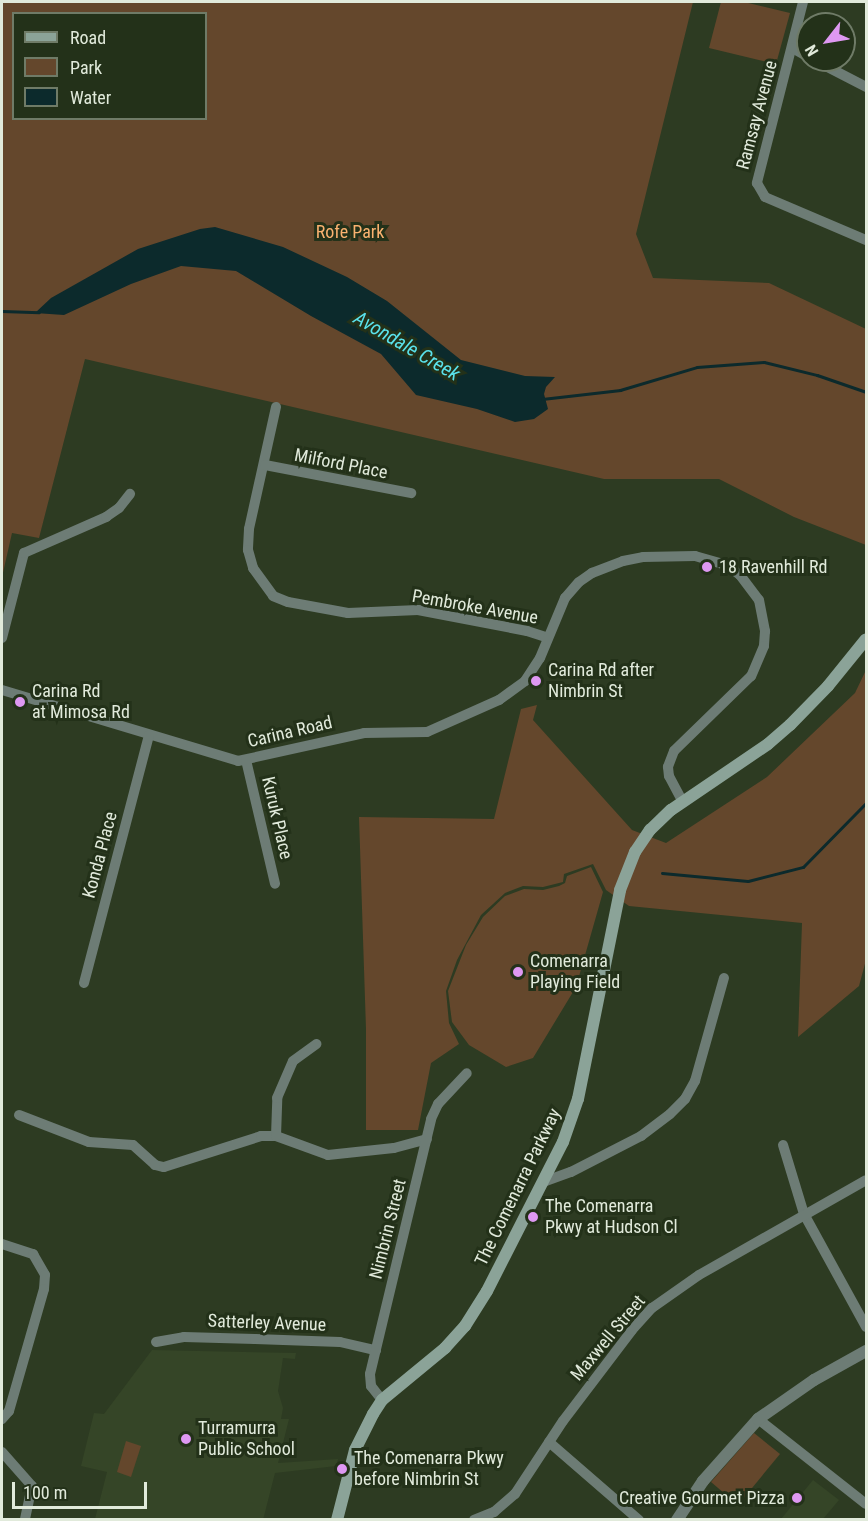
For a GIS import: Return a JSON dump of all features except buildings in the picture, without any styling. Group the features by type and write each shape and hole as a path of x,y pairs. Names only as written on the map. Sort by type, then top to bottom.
{"main road":[{"name":"The Comenarra Parkway","path":"337,1520 355,1450 382,1400 445,1348 465,1326 487,1291 563,1142 578,1099 623,879 643,839 682,802 768,744 790,725 828,686 867,639"}],"street":[{"name":"Ramsay Avenue","path":"803,2 756,183 759,191 765,197 867,240"},
{"path":"792,48 796,50"},
{"path":"838,72 867,87"},
{"name":"Pembroke Avenue","path":"276,407 249,530 248,549 253,568 273,596 297,604 348,613 418,610 527,631 548,638"},
{"name":"Milford Place","path":"265,465 411,493"},
{"path":"2,638 20,561 24,553 106,517 119,508 130,494"},
{"name":"Carina Road","path":"2,690 228,759 246,760 364,733 427,732 460,719 514,690 534,669 570,590 591,573 623,561 680,555 711,559 727,565 751,586 763,614 764,646 750,676 674,751 669,776 682,802"},
{"name":"Konda Place","path":"84,983 149,735"},
{"name":"Kuruk Place","path":"246,760 275,884"},
{"path":"543,1182 571,1172 640,1136 670,1114 685,1099 695,1081 724,978"},
{"path":"276,1136 277,1098 289,1070 293,1061 316,1044"},
{"name":"Nimbrin Street","path":"382,1400 373,1391 369,1381 427,1139 438,1104 467,1073"},
{"path":"19,1115 89,1142 133,1145 155,1165 164,1167 261,1136 276,1136 328,1155 394,1148 427,1139"},
{"path":"783,1146 804,1214 867,1327"},
{"name":"Maxwell Street","path":"474,1520 494,1512 515,1494 549,1442 632,1330 652,1308 699,1275 867,1180"},
{"path":"2,1244 33,1254 45,1275 45,1289 9,1411 2,1419"},
{"name":"Satterley Avenue","path":"156,1342 184,1337 340,1342 376,1350"},
{"path":"677,1520 709,1474 758,1419 814,1380 867,1351"},
{"path":"758,1419 867,1504"},
{"path":"549,1442 639,1520"},
{"path":"2,1452 32,1486 25,1520"}],"shaded area":[{"name":"Turramurra Public School","path":"152,1350 296,1353 295,1359 283,1358 278,1391 283,1408 281,1419 289,1419 278,1463 338,1459 336,1466 275,1473 263,1520 95,1519 107,1472 81,1466 94,1413 104,1414"},
{"path":"813,1480 839,1500 823,1519 781,1519"}],"green space":[{"name":"Rofe Park","path":"2,2 693,2 636,234 653,278 769,283 866,329 866,545 794,517 719,479 604,479 85,359 39,538 12,533 2,577"},
{"path":"721,2 744,2 790,13 776,64 709,48"},
{"path":"866,670 866,960 859,986 798,1037 802,923 629,906 606,890 593,864 564,874 563,882 543,887 523,886 505,893 481,915 457,960 446,991 449,1023 459,1044 431,1063 418,1130 366,1130 366,1029 359,817 494,819 521,709 537,705 533,720 632,830 666,843 767,777 855,693"},
{"name":"Comenarra Playing Field","path":"591,867 603,892 576,987 533,1058 506,1067 469,1045 452,1022 448,991 466,945 483,917 505,896 524,889 543,890 559,886 565,883 567,876"},
{"path":"754,1433 780,1454 738,1505 711,1482"},
{"path":"126,1441 141,1446 131,1477 117,1472"}],"water":[{"path":"215,227 283,247 347,277 387,301 461,360 525,376 555,377 546,387 544,394 548,409 534,419 515,422 477,409 416,395 381,354 236,271 181,266 131,284 64,315 35,313 51,298 138,249 200,229"}],"waterway":[{"name":"Avondale Creek","path":"2,311 39,312"},
{"name":"Avondale Creek","path":"542,399 620,390 697,367 764,362 817,375 866,392"},
{"path":"662,873 748,881 803,867 866,803"}],"place":[{"name":"18 Ravenhill Rd","path":"707,567"},
{"name":"Carina Rd after Nimbrin St","path":"536,681"},
{"name":"Carina Rd at Mimosa Rd","path":"20,702"},
{"name":"Comenarra Playing Field","path":"518,972"},
{"name":"The Comenarra Pkwy at Hudson Cl","path":"533,1217"},
{"name":"Turramurra Public School","path":"186,1439"},
{"name":"The Comenarra Pkwy before Nimbrin St","path":"342,1469"},
{"name":"Creative Gourmet Pizza","path":"797,1498"}]}
